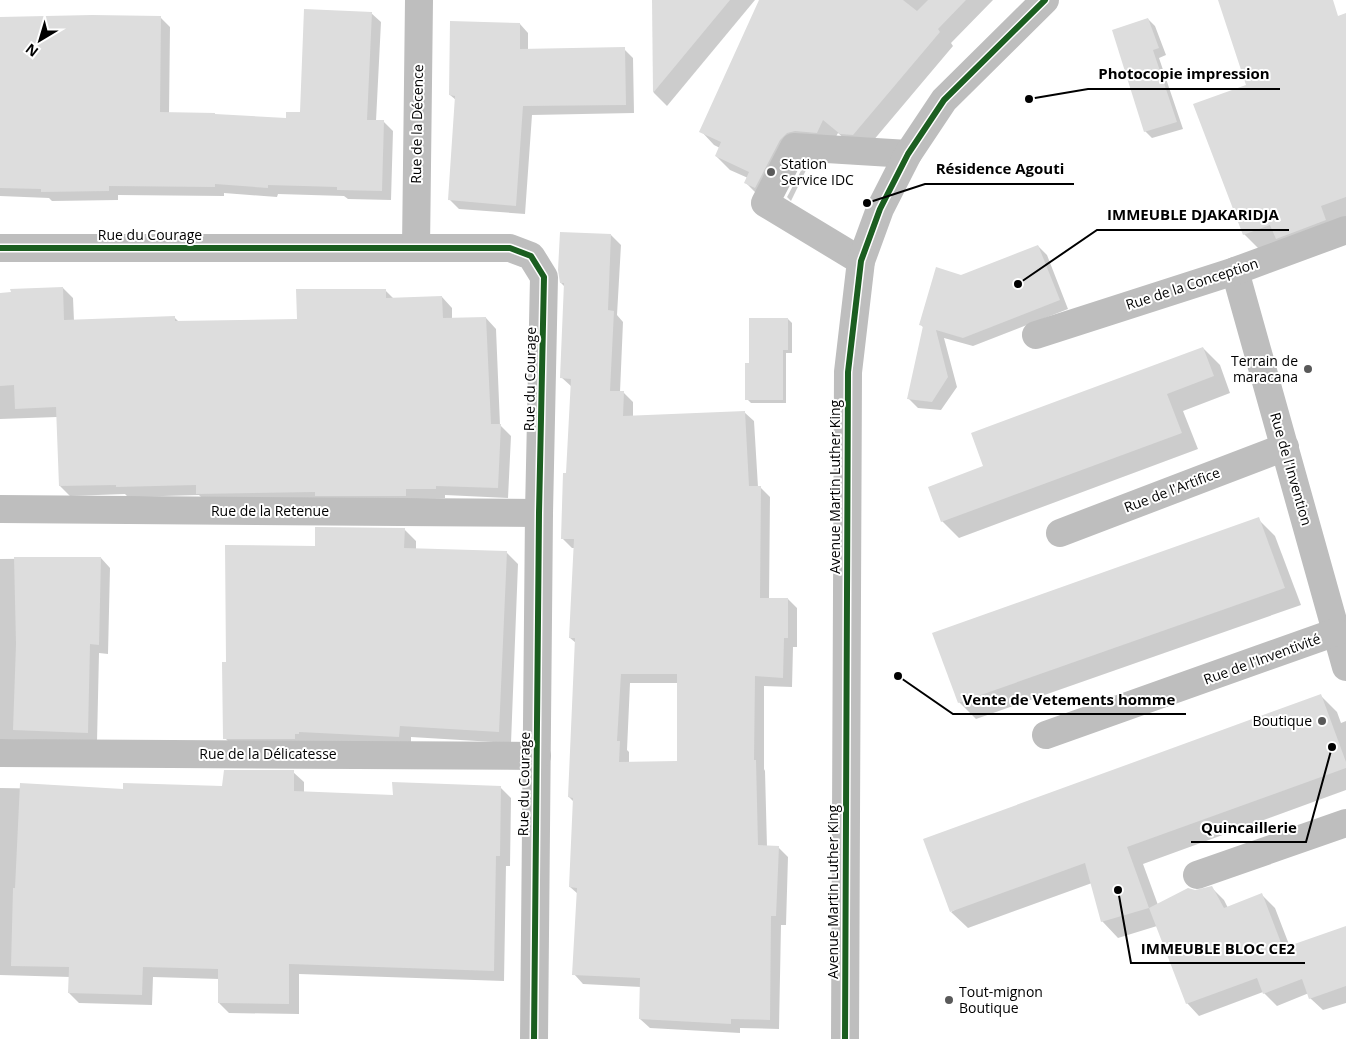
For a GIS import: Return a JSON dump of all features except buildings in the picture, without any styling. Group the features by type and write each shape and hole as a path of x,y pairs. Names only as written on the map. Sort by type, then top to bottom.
{"street":[{"name":"Rue de la Décence","path":"416,248 419,0"},
{"name":"Avenue Martin Luther King","path":"845,1039 848,372 861,260 880,209 908,154 944,100 1045,0"},
{"path":"861,260 765,203 794,147 908,154"},
{"name":"Rue de la Conception","path":"1036,335 1235,271 1346,230"},
{"name":"Rue du Courage","path":"0,248 510,248 530,256 544,277 534,1039"},
{"name":"Rue de l'Invention","path":"1235,271 1345,662"},
{"name":"Rue de l'Artifice","path":"1060,533 1285,447"},
{"name":"Rue de la Retenue","path":"0,509 540,513"},
{"name":"Rue de l'Inventivité","path":"1046,736 1336,632"},
{"name":"Rue de la Délicatesse","path":"0,753 537,756"},
{"path":"1197,875 1346,823"}],"cycle path":[{"path":"845,1039 848,372 861,261 880,209 908,154 944,100 1045,0"},
{"path":"0,248 510,248 531,256 544,277 539,513 534,1039"}],"place":[{"name":"Photocopie impression","path":"1029,99"},
{"name":"Station Service IDC","path":"771,172"},
{"name":"Résidence Agouti","path":"867,203"},
{"name":"IMMEUBLE DJAKARIDJA","path":"1018,284"},
{"name":"Terrain de maracana","path":"1308,369"},
{"name":"Vente de Vetements homme","path":"898,676"},
{"name":"Boutique","path":"1322,721"},
{"name":"Quincaillerie","path":"1332,747"},
{"name":"IMMEUBLE BLOC CE2","path":"1118,890"},
{"name":"Tout-mignon Boutique","path":"949,1000"}]}
